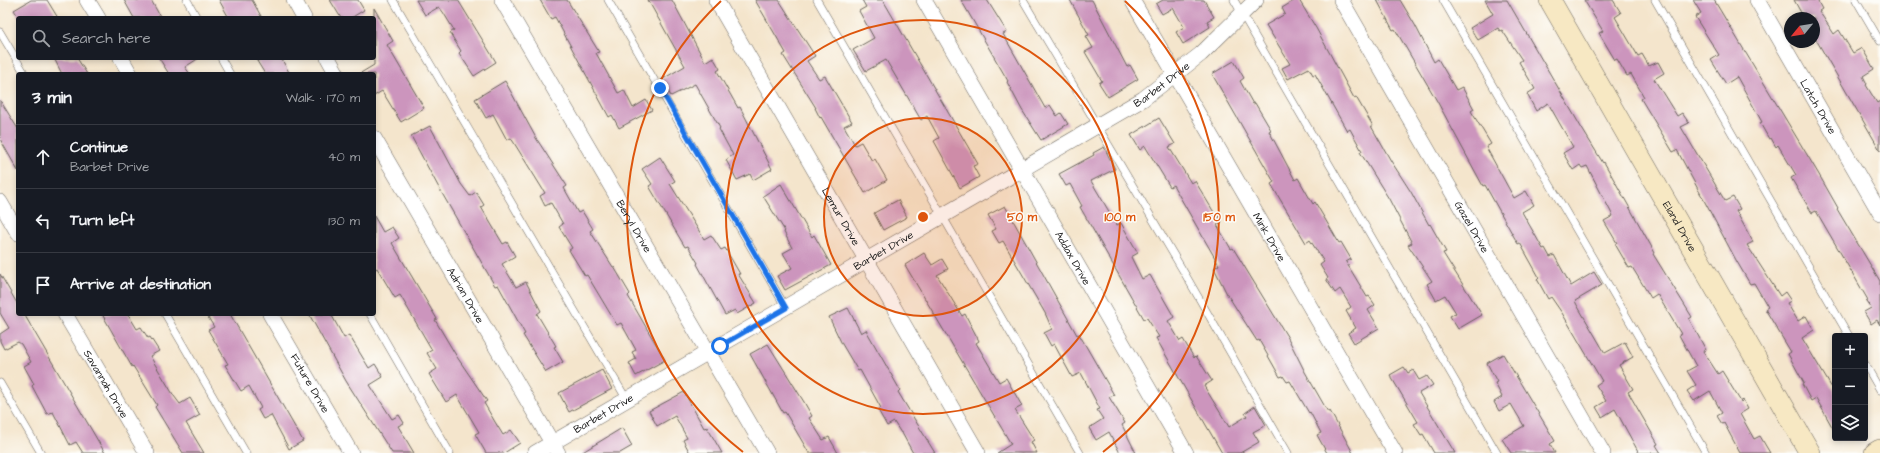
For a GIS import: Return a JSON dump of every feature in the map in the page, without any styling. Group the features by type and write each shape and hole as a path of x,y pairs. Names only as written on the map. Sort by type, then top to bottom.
{"street":[{"path":"87,0 97,16"},
{"path":"294,0 303,16"},
{"name":"Beryl Drive","path":"502,0 767,453"},
{"name":"Lemur Drive","path":"716,0 978,453"},
{"name":"Addax Drive","path":"924,0 1186,453"},
{"name":"Mink Drive","path":"1132,0 1395,453"},
{"name":"Barbet Drive","path":"535,453 555,448 627,400 1143,99 1176,76 1201,54 1256,0"},
{"name":"Gazel Drive","path":"1341,0 1603,453"},
{"name":"Eland Drive","path":"1550,0 1810,453"},
{"name":"Latch Drive","path":"1757,0 1880,213"},
{"path":"122,60 129,72"},
{"path":"329,60 336,72"},
{"name":"Adrian Drive","path":"376,141 555,448"},
{"path":"0,202 16,230"},
{"name":"Savannah Drive","path":"67,316 147,453"},
{"name":"Future Drive","path":"271,316 351,453"},
{"path":"1876,453 1880,450"}],"lane":[{"path":"187,0 197,16"},
{"path":"393,0 627,400"},
{"path":"608,0 786,308"},
{"path":"817,0 1080,453"},
{"path":"1023,0 1288,453"},
{"path":"1234,0 1497,453"},
{"path":"1443,0 1706,453"},
{"path":"1655,0 1847,333"},
{"path":"1856,0 1880,41"},
{"path":"0,32 16,59"},
{"path":"17,60 24,72"},
{"path":"222,60 229,72"},
{"path":"166,316 246,453"},
{"path":"371,316 450,453"},
{"path":"1868,369 1880,390"},
{"path":"0,383 41,453"}],"building":[{"path":"31,0 47,0 57,16 18,16 14,10"},
{"path":"124,0 151,0 160,16 133,16"},
{"path":"219,0 252,0 261,16 228,16"},
{"path":"330,0 358,0 364,10 354,16 340,16"},
{"path":"416,0 458,0 496,62 474,76 459,53 461,51 450,33 454,30 443,12 439,7 425,15"},
{"path":"540,0 567,0 599,52 596,53 618,93 624,90 633,108 646,100 652,110 619,128 612,115 609,117 555,17 551,19"},
{"path":"648,0 672,0 705,62 713,57 720,69 717,71 738,108 740,107 772,169 753,180 750,174 737,180 726,160 733,155 719,129 720,128 695,84 671,96 661,80 685,66"},
{"path":"755,0 779,0 815,56 807,61 819,79 825,76 852,122 844,126 855,145 861,142 872,161 875,159 887,180 865,193 821,117 820,118 816,108 783,55 786,53"},
{"path":"862,0 883,0 978,164 973,166 979,177 960,188 934,141 939,138 927,116 921,120 886,60 866,71 853,50 874,38 859,11 866,7"},
{"path":"961,0 987,0 1007,32 1003,34 1045,108 1050,105 1057,116 1061,113 1068,124 1041,140 1022,110 1007,82 1008,81"},
{"path":"1070,0 1092,0 1127,67 1130,65 1138,79 1108,97 1099,83 1102,81 1085,52 1093,48 1086,36 1089,35"},
{"path":"1163,0 1204,0 1214,17 1207,21 1210,27 1183,44 1176,32 1184,27 1173,8 1162,14 1156,4"},
{"path":"1295,0 1299,0 1316,28 1354,98 1356,97 1391,161 1446,252 1443,253 1482,315 1458,329 1450,316 1456,313 1445,295 1436,300 1427,284 1432,281 1408,245 1412,243 1389,199 1360,152 1362,151 1350,129 1347,131 1315,74 1313,75 1309,68 1288,79 1282,68 1290,64 1266,25 1285,14 1282,8"},
{"path":"1377,0 1400,0 1434,62 1438,59 1456,90 1462,87 1474,109 1471,111 1491,144 1486,147 1514,198 1526,191 1534,205 1522,212 1543,249 1545,248 1550,257 1554,255 1571,286 1594,272 1602,285 1575,301 1605,353 1625,342 1633,357 1619,365 1633,389 1628,392 1658,444 1656,445 1661,453 1639,453 1615,409 1602,417 1596,407 1606,401 1596,385 1602,381 1562,313 1551,297 1548,299 1537,279 1539,277 1520,243 1518,244 1485,185 1483,186 1437,101 1395,29 1393,30"},
{"path":"1485,0 1507,0 1581,127 1603,163 1604,162 1655,253 1653,254 1692,317 1689,319 1706,350 1703,351 1718,374 1722,371 1741,402 1743,400 1748,409 1740,414 1754,439 1760,436 1770,453 1740,453 1724,423 1722,424 1717,416 1722,413 1710,391 1694,401 1687,391 1696,385 1687,371 1696,366 1679,335 1681,334 1657,294 1651,298 1632,267 1629,268 1615,244 1617,243 1604,221 1613,216 1587,166 1582,168 1580,165 1573,170 1563,153 1573,147 1548,103 1536,111 1527,94 1535,89 1519,62 1522,60 1502,30 1500,31 1498,28 1478,40 1470,28 1493,14"},
{"path":"1584,0 1613,0 1621,13 1615,17 1638,56 1642,54 1649,66 1658,62 1664,73 1654,79 1677,116 1682,113 1689,123 1681,127 1725,201 1733,197 1740,209 1736,211 1753,242 1747,245 1780,296 1785,292 1791,301 1787,303 1798,321 1806,316 1814,330 1802,338 1832,388 1832,427 1816,398 1811,401 1802,384 1804,383 1788,354 1791,352 1765,309 1768,307 1754,283 1750,284 1736,260 1677,150 1673,152 1641,99 1644,97 1631,74 1627,76 1617,59 1615,60 1599,33 1603,31"},
{"path":"1693,0 1714,0 1818,173 1838,208 1837,209 1880,281 1880,325 1877,320 1871,324 1864,312 1871,308 1866,301 1868,300 1816,211 1812,213 1791,178 1796,175 1778,145 1776,147 1771,138 1769,139 1760,123 1762,122 1737,77 1726,84 1711,60 1719,55 1695,17 1701,13"},
{"path":"1794,0 1817,0 1822,9 1820,12 1801,12"},
{"path":"374,8 393,41 387,45 424,108 401,122 382,91 376,95 376,72 362,72 374,65 374,60 376,60 376,16 374,16"},
{"path":"1820,13 1834,34 1839,30 1853,53 1862,48 1874,69 1863,76 1867,84 1866,85 1877,103 1880,101 1880,150 1820,46"},
{"path":"55,60 78,60 86,72 61,72"},
{"path":"160,60 196,60 185,67 189,72 168,72"},
{"path":"282,60 289,72 264,72 257,61"},
{"path":"1234,61 1244,78 1240,81 1253,104 1255,103 1271,130 1269,131 1295,180 1298,178 1313,204 1315,202 1339,243 1341,242 1351,259 1346,262 1367,297 1369,296 1375,305 1368,310 1379,328 1354,343 1348,333 1356,328 1346,311 1351,307 1340,289 1335,293 1326,279 1328,278 1320,265 1324,262 1310,240 1306,243 1271,184 1274,182 1212,74"},
{"path":"505,81 536,138 567,186 564,188 578,213 582,211 593,229 590,231 630,294 628,296 665,360 636,376 629,363 636,359 632,352 636,350 621,323 617,325 587,275 585,276 569,250 572,248 559,227 563,224 551,203 545,206 540,196 545,193 511,138 507,140 493,114 486,118 475,99"},
{"path":"0,100 16,126 16,167 0,139"},
{"path":"1159,118 1175,144 1169,147 1191,183 1195,181 1215,214 1216,213 1222,222 1217,225 1231,249 1233,248 1288,338 1305,372 1328,412 1330,411 1353,453 1327,453 1317,435 1321,433 1310,412 1309,413 1290,381 1287,382 1283,376 1280,377 1259,340 1257,341 1227,294 1214,268 1219,265 1173,185 1170,187 1145,146 1140,150 1131,135"},
{"path":"430,126 461,184 470,196 476,192 484,205 481,207 503,244 507,242 515,256 502,264 516,287 526,282 541,311 537,314 556,346 554,347 563,362 546,372 523,335 525,334 498,285 495,286 411,136"},
{"path":"1104,147 1115,169 1091,181 1117,225 1121,223 1138,253 1131,257 1142,279 1150,275 1174,317 1168,321 1180,341 1183,339 1194,358 1196,356 1212,381 1204,386 1229,427 1247,416 1245,413 1255,406 1266,425 1253,432 1259,442 1240,453 1222,453 1156,338 1159,337 1147,318 1144,319 1080,207 1082,206 1070,184 1066,186 1059,174 1094,155 1093,153"},
{"path":"660,157 675,181 670,184 704,239 711,235 721,250 725,248 740,274 738,274 756,303 737,314 735,310 725,315 688,246 685,247 649,186 652,184 642,169"},
{"path":"781,184 812,237 814,235 831,265 785,290 777,276 792,268 783,253 792,248 784,232 785,231 763,196"},
{"path":"898,200 907,217 883,230 874,213"},
{"path":"1005,206 1077,335 1079,334 1114,395 1109,397 1125,423 1122,425 1136,453 1120,453 1109,432 1096,440 1089,428 1103,419 1097,410 1100,409 1081,373 1072,377 1054,344 1051,346 1044,333 1052,329 1045,313 1003,241 999,243 992,231 996,229 988,215"},
{"path":"376,220 383,232 392,227 399,238 392,243 437,319 435,320 457,357 487,401 484,403 503,435 511,430 520,443 504,453 486,453 475,434 479,432 457,395 446,402 429,374 437,369 427,353 432,350 400,295 395,298 377,268 376,269"},
{"path":"924,253 932,265 942,259 948,269 937,275 962,316 965,314 979,341 976,343 999,382 1006,378 1022,406 1015,410 1034,440 1031,442 1037,453 997,453 1011,444 905,265"},
{"path":"0,274 16,302 16,316 25,316 105,453 83,453 76,442 70,445 53,412 47,414 32,386 34,384 24,366 31,362 21,344 18,342 4,349 0,341 0,334 9,328 0,313"},
{"path":"848,308 861,333 866,330 900,390 898,392 935,453 913,453 894,422 887,426 878,410 881,408 860,370 858,371 842,344 829,317"},
{"path":"103,316 129,316 137,329 141,327 148,338 150,337 159,351 150,356 174,396 180,404 190,398 200,415 186,423 204,453 183,453 155,407 157,405 133,366 132,367"},
{"path":"207,316 231,316 303,441 289,449 271,415 263,419 258,410 261,408 249,386 241,391 225,365 228,364 208,330 214,327"},
{"path":"310,316 332,316 344,338 349,335 369,368 375,364 383,377 370,385 392,419 399,415 404,423 398,426 414,453 392,453 346,381"},
{"path":"768,344 804,402 812,416 809,418 823,440 829,437 838,453 809,453 785,412 783,413 750,354"},
{"path":"1503,354 1555,441 1550,444 1555,453 1511,453 1502,439 1524,426 1511,404 1499,411 1494,402 1502,397 1495,383 1497,382 1487,363"},
{"path":"1404,367 1408,373 1413,370 1419,380 1427,376 1433,385 1419,393 1455,453 1434,453 1423,434 1421,435 1414,424 1418,422 1390,375"},
{"path":"602,370 612,389 569,412 559,393"},
{"path":"684,392 704,428 707,427 722,453 690,453 683,440 687,438 675,416 657,426 649,411"},
{"path":"622,428 632,446 620,453 581,453"}],"route":[{"path":"660,88 786,308 720,346"}]}
